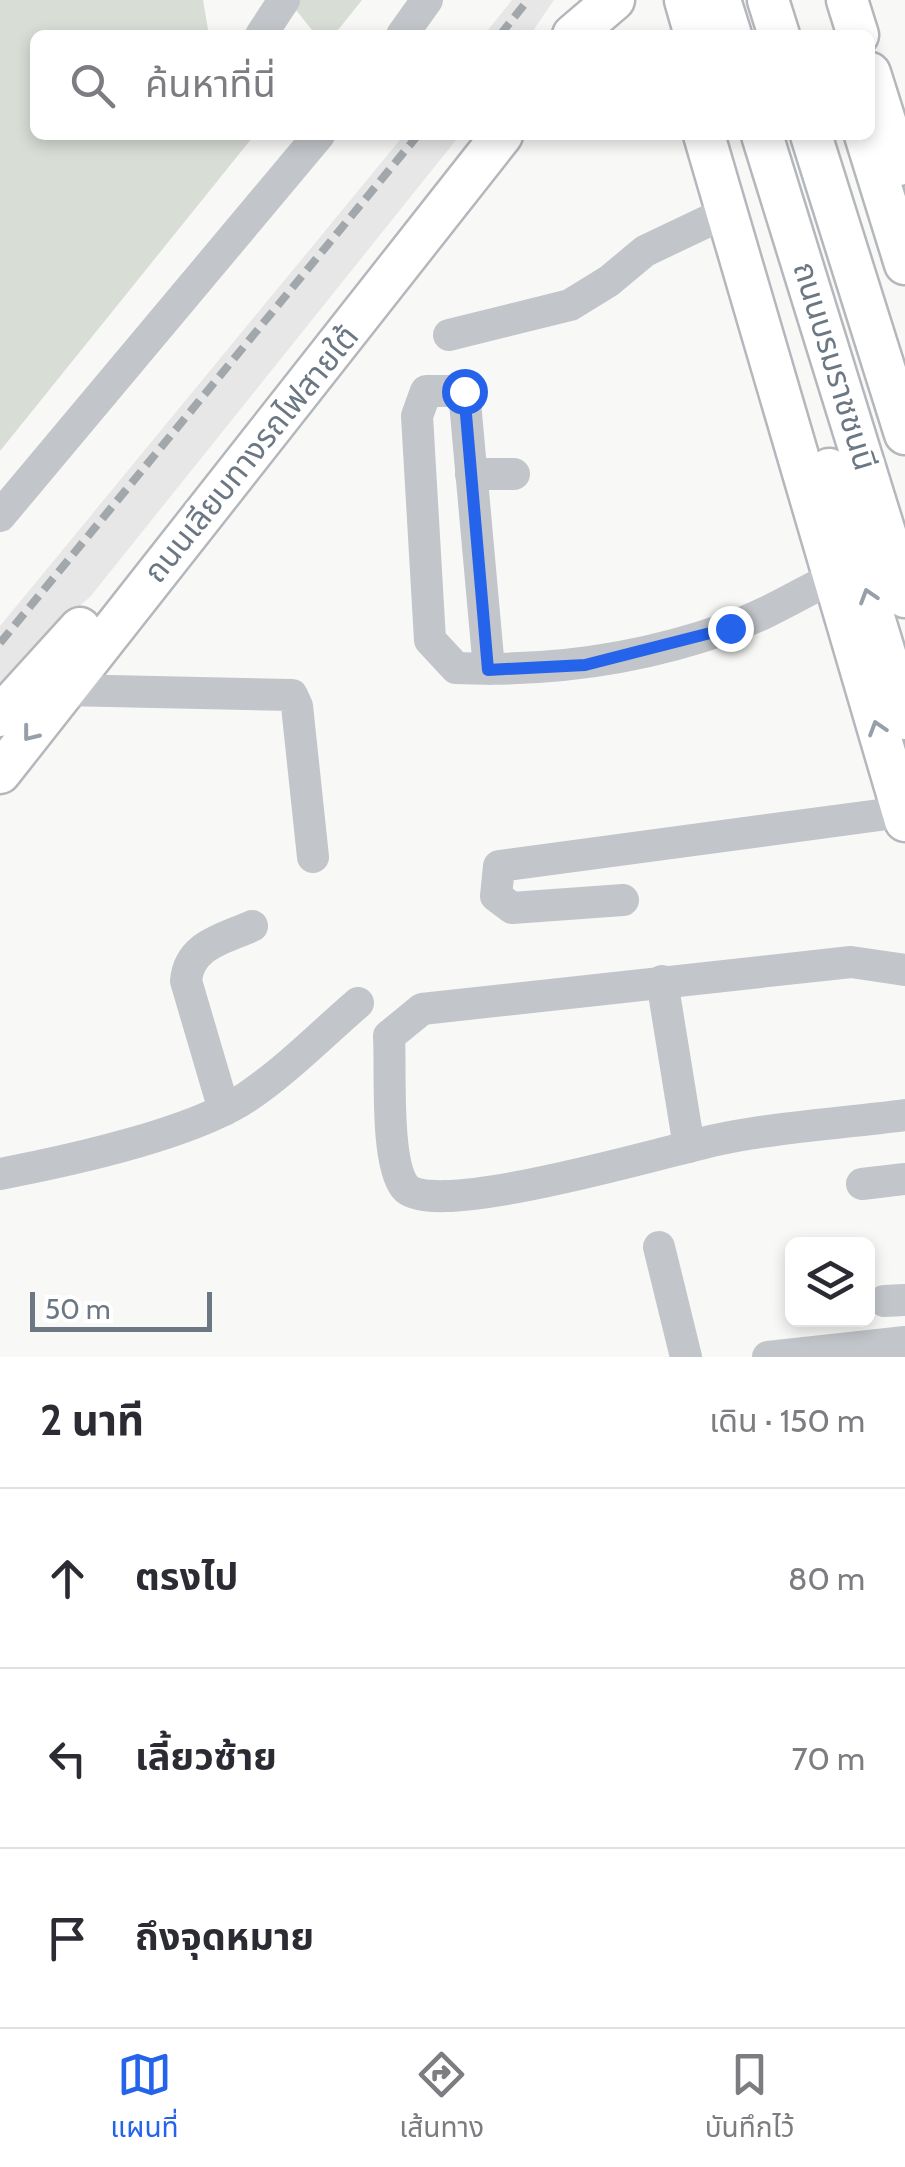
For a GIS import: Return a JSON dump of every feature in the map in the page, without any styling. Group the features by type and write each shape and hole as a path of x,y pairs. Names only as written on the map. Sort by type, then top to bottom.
{"main road":[{"path":"553,30 573,0"},
{"path":"575,30 593,0"},
{"path":"578,30 614,0"},
{"path":"720,0 729,30"},
{"path":"738,0 747,30"},
{"path":"768,0 778,30"},
{"path":"795,0 804,30"},
{"path":"824,0 833,30"},
{"path":"847,0 856,30"},
{"path":"668,7 690,30"},
{"path":"875,90 905,183"},
{"path":"885,124 905,264"},
{"name":"ถนนเลียบทางรถไฟสายใต้","path":"0,716 129,570 275,393 474,140"},
{"name":"ถนนเลียบทางรถไฟสายใต้","path":"0,773 498,140"},
{"path":"705,140 903,817"},
{"path":"728,140 881,538"},
{"name":"ถนนบรมราชชนนี","path":"763,140 881,538 905,598"},
{"path":"781,140 881,538 905,718"},
{"path":"813,140 905,434"},
{"path":"838,140 905,358"}],"street":[{"path":"264,30 284,0"},
{"path":"406,30 427,0"},
{"path":"0,516 315,140"},
{"path":"448,336 570,305 610,282 645,252 727,212"},
{"path":"488,670 464,391 426,391 417,416 430,640 456,668 488,670 585,665 730,628 832,578"},
{"path":"471,474 514,474"},
{"path":"64,690 292,695 298,706 313,856"},
{"path":"623,900 512,908 496,896 499,866 903,817"},
{"path":"224,1110 186,982 188,967 196,952 252,926"},
{"path":"905,970 851,962 422,1009 401,1022 389,1036 395,1162 405,1187 418,1196 442,1196 602,1170 689,1147 905,1114"},
{"path":"662,981 689,1147"},
{"path":"0,1174 142,1138 224,1110 249,1096 358,1003"},
{"path":"862,1184 905,1179"},
{"path":"658,1247 686,1357"},
{"path":"768,1357 905,1342"}],"shaded area":[{"path":"0,0 203,0 208,30 30,30 30,140 250,140 0,451"},
{"path":"288,0 362,0 338,30 312,30"},
{"path":"512,0 554,0 533,30 488,30"},
{"path":"400,140 456,140 90,597 63,620 0,692 0,626"}],"railway":[{"path":"504,30 528,0"},
{"path":"0,643 414,140"}],"route":[{"path":"464,391 488,670 585,665 730,628"}]}
